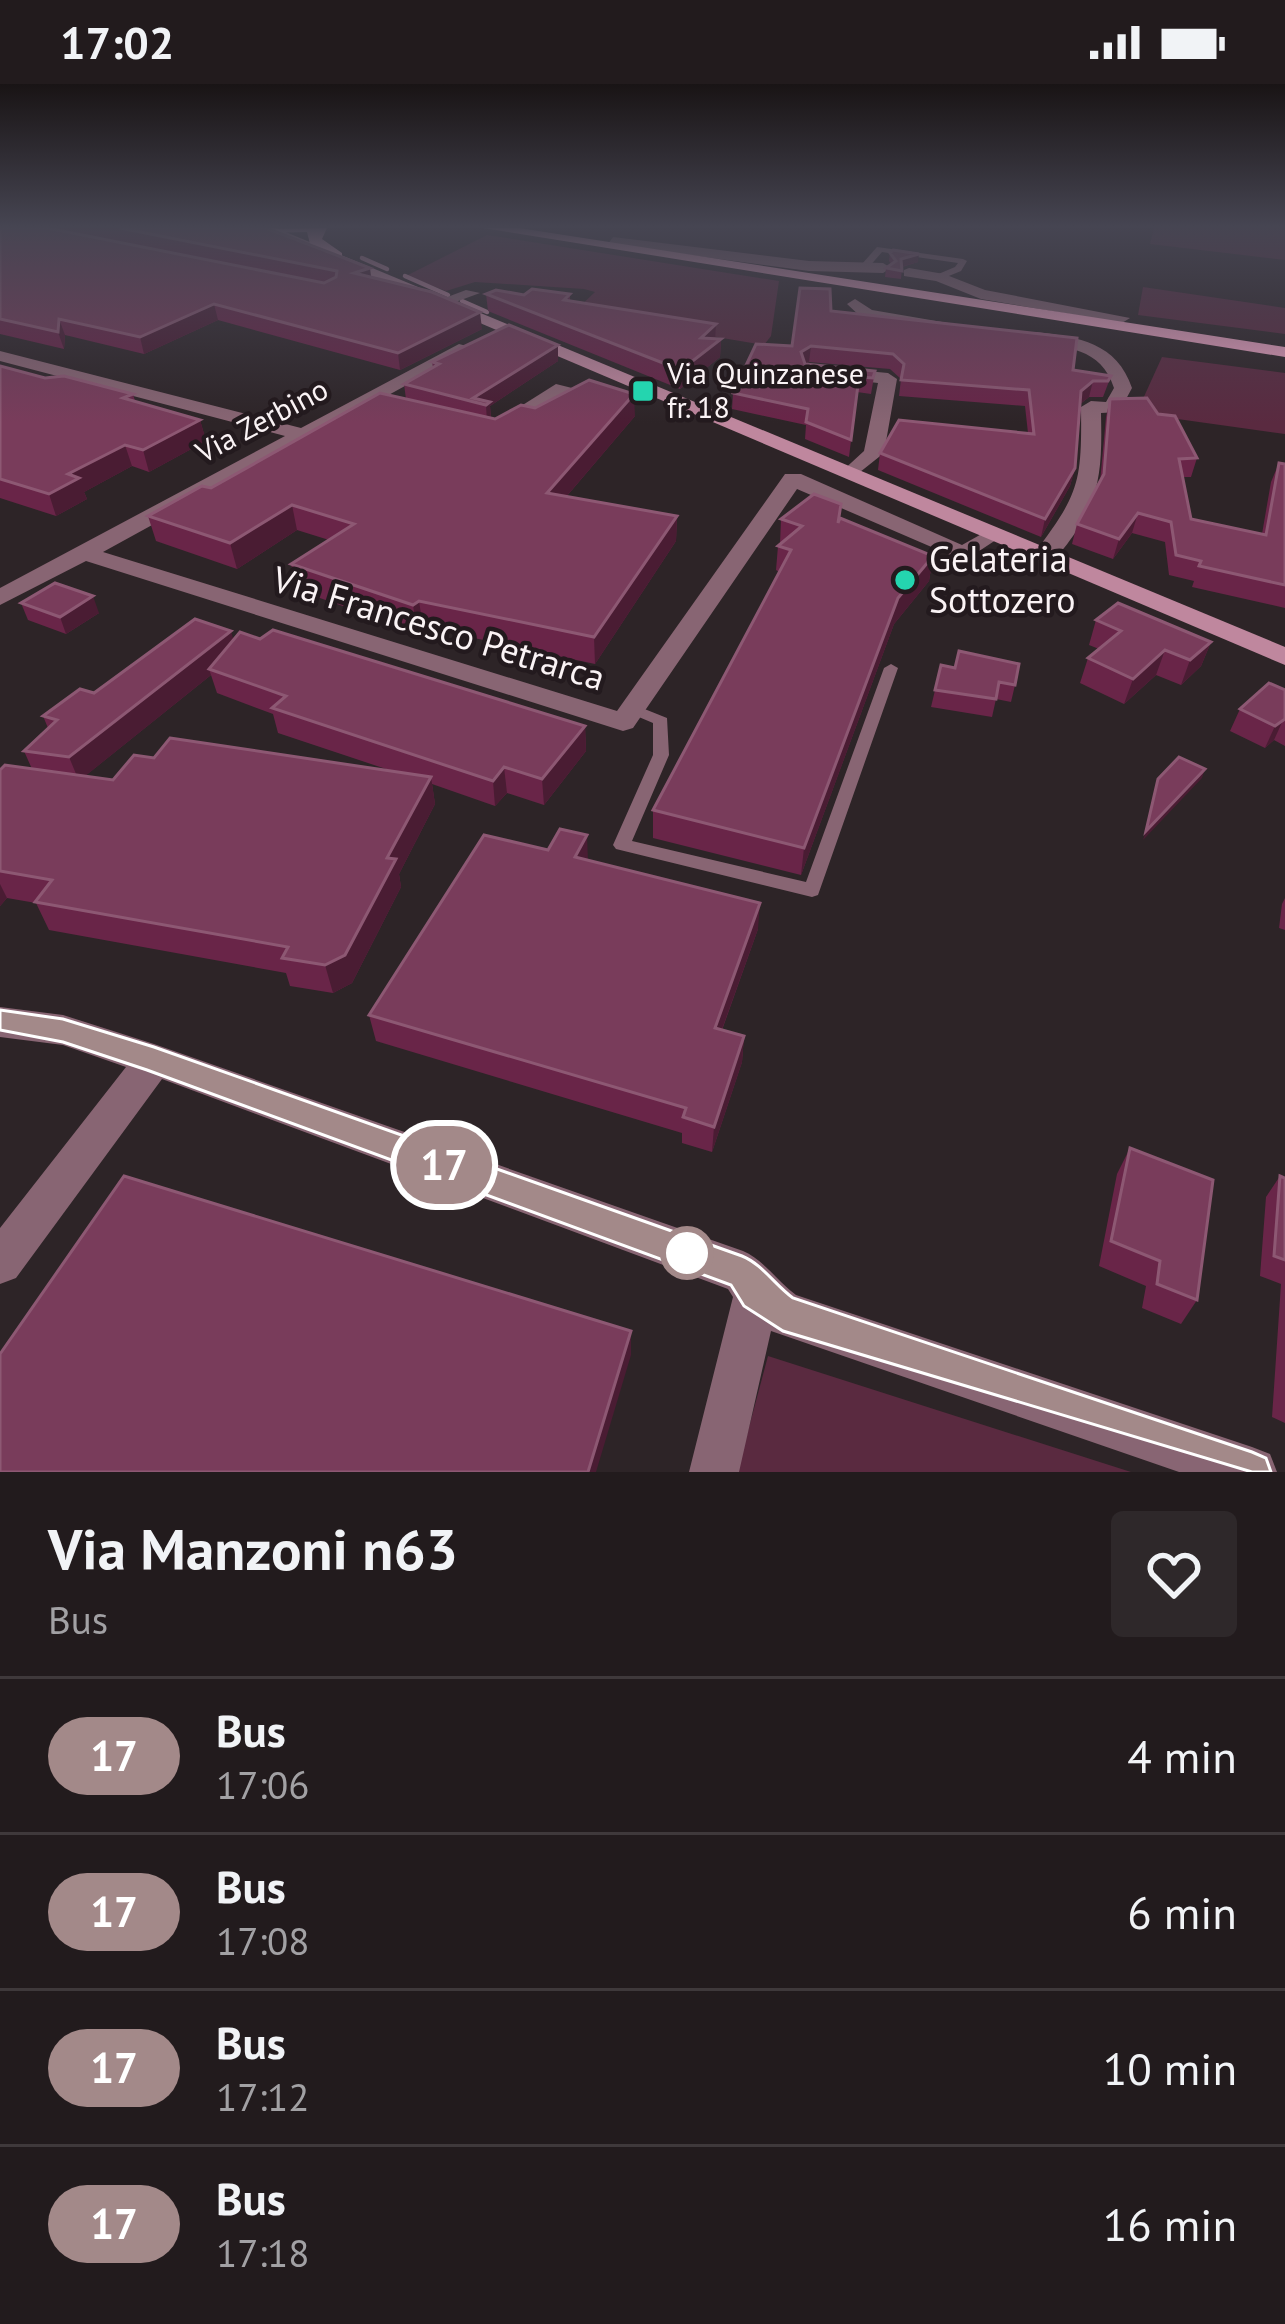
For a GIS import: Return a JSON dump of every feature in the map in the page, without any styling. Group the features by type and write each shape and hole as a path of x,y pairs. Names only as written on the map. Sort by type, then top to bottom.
{"main road":[{"path":"920,293 1285,347"},
{"path":"953,293 1285,347"}],"street":[{"path":"421,293 1285,657"},
{"path":"442,302 472,293"},
{"path":"978,293 1122,318"},
{"path":"855,304 867,314 966,327"},
{"name":"Via Zerbino","path":"0,598 363,400 508,330"},
{"path":"1010,333 1094,348 1114,364 1123,388 1112,408 1091,407 1093,486 1066,533 1045,555"},
{"path":"0,356 299,434"},
{"path":"810,371 888,379 874,453 850,474"},
{"path":"479,430 490,434 563,388"},
{"name":"Via Zerbino","path":"363,400 386,406"},
{"name":"Via Francesco Petrarca","path":"82,553 623,722 793,478 964,554 994,534"},
{"path":"0,1022 63,1030 154,1060 742,1273 757,1293 783,1313 1252,1472"},
{"path":"0,1263 154,1060"},
{"path":"715,1472 757,1293"}],"lane":[{"path":"632,709 661,721 662,755 622,844 812,890 891,668"}],"shaded area":[{"path":"594,293 777,293 771,336 764,345 573,313"},
{"path":"1142,293 1182,293 1285,308 1285,334 1138,315"},
{"path":"1162,357 1285,373 1285,434 1149,415 1142,401"},
{"path":"768,1356 1131,1472 737,1472"}],"building":[{"path":"0,293 434,293 480,312 398,353 214,304 140,337 59,319 58,332 0,319"},
{"path":"799,293 830,293 831,311 1077,338 1073,370 1111,376 1081,391 1075,468 1045,519 880,453 899,420 1034,434 1029,390 901,380 904,364 893,354 811,346 801,352 805,364 875,371 873,378 859,377 851,440 806,422 808,409 733,393 756,344 792,346"},
{"path":"486,294 570,294 564,300 716,324 701,338 721,339 681,370"},
{"path":"509,325 558,345 473,398 490,402 486,405 404,384 439,364 432,362"},
{"path":"0,366 133,394 123,398 200,420 143,450 125,445 68,474 79,478 49,494 0,479"},
{"path":"589,380 634,394 547,493 677,516 594,637 419,601 413,605 291,564 354,524 292,505 230,543 148,516 202,486 211,488 380,393 495,419 521,405 535,408"},
{"path":"1147,398 1158,414 1175,416 1197,458 1179,459 1191,519 1266,535 1279,463 1285,464 1285,585 1199,566 1201,561 1176,555 1171,522 1138,513 1119,539 1077,524 1104,474 1110,399"},
{"path":"814,494 841,504 838,523 840,518 933,556 898,598 804,848 653,810 791,550 778,546 802,526 781,519"},
{"path":"55,583 93,596 60,617 21,603"},
{"path":"1118,603 1211,642 1190,660 1165,650 1133,679 1088,658 1121,631 1096,620"},
{"path":"195,619 231,631 69,757 24,751 57,720 43,716 80,689 94,693"},
{"path":"273,630 585,726 542,779 504,767 493,781 272,708 286,696 209,669 240,632 260,639"},
{"path":"959,651 1019,664 1015,685 999,682 996,699 935,690 941,665 955,668"},
{"path":"1269,683 1285,690 1285,719 1275,726 1240,709"},
{"path":"170,738 431,777 387,858 396,859 345,955 325,965 282,958 288,947 35,902 52,880 0,871 0,770 5,765 113,780 134,755 154,758"},
{"path":"1179,757 1205,769 1146,831 1158,779"},
{"path":"560,829 587,835 575,857 760,903 715,1028 744,1036 714,1127 683,1117 686,1108 369,1015 484,835 548,850"},
{"path":"1130,1148 1213,1180 1197,1300 1157,1284 1160,1261 1111,1241"},
{"path":"124,1176 631,1331 588,1472 0,1472 0,1354"},
{"path":"1280,1176 1285,1178 1285,1260 1274,1256"}],"waterway":[{"path":"443,293 448,295"},
{"path":"462,301 487,312"}],"bus line":[{"name":"17","path":"0,1022 63,1030 154,1060 742,1273 757,1293 783,1313 1252,1472"}],"place":[{"name":"Via Quinzanese fr. 18","path":"643,391"},
{"name":"Gelateria Sottozero","path":"905,580"}]}
